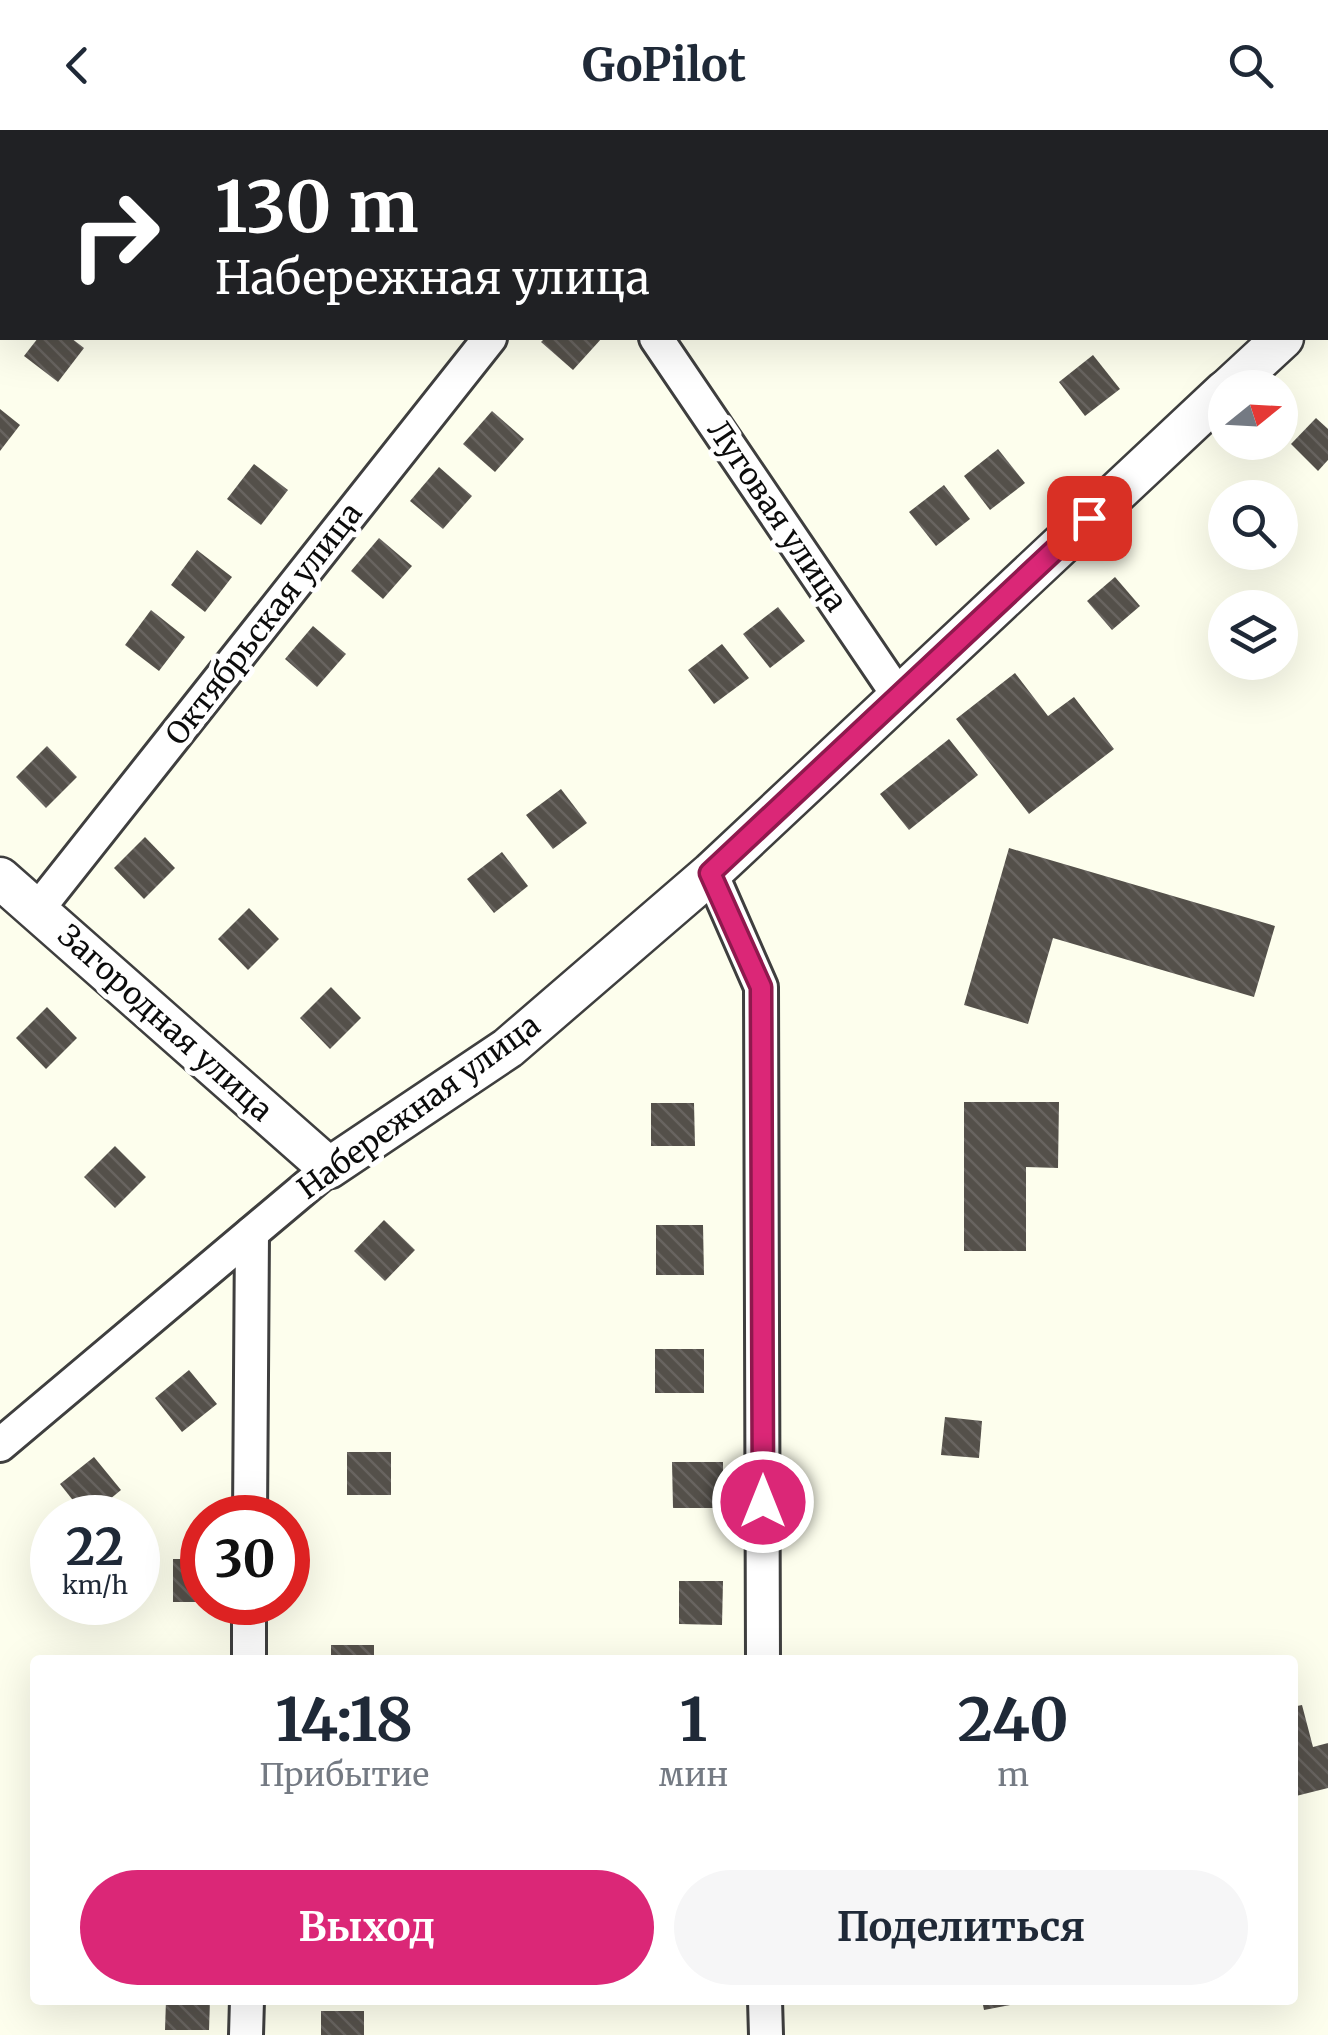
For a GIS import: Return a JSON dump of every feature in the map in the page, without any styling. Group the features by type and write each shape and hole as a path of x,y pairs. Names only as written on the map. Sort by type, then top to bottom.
{"street":[{"name":"Октябрьская улица","path":"38,910 488,340"},
{"name":"Луговая улица","path":"657,340 898,695"},
{"name":"Набережная улица","path":"1248,370 1281,340"},
{"name":"Набережная улица","path":"0,1444 329,1168 508,1048 710,873 1208,407"},
{"path":"710,873 761,987 764,1655"},
{"name":"Загородная улица","path":"0,878 329,1168"},
{"path":"250,1495 252,1232"},
{"path":"249,1625 249,1655"},
{"path":"246,2005 246,2035"},
{"path":"765,2005 766,2035"}],"building":[{"path":"36,340 74,340 84,348 58,382 24,356"},
{"path":"543,340 600,340 573,370"},
{"path":"1093,355 1120,389 1085,416 1059,382"},
{"path":"0,409 20,425 0,451"},
{"path":"492,411 524,439 495,472 463,444"},
{"path":"1316,418 1328,429 1328,460 1318,471 1298,451 1298,437"},
{"path":"998,449 1025,483 990,510 964,476"},
{"path":"254,464 288,490 261,525 227,499"},
{"path":"439,467 472,496 443,529 410,501"},
{"path":"944,485 970,519 936,546 909,512"},
{"path":"379,538 412,566 383,599 351,571"},
{"path":"197,550 232,577 205,612 171,585"},
{"path":"1115,577 1140,606 1112,630 1087,601"},
{"path":"778,607 805,641 770,668 743,634"},
{"path":"151,610 185,637 159,671 125,645"},
{"path":"313,626 346,654 317,687 285,659"},
{"path":"722,644 749,678 714,704 688,670"},
{"path":"1015,673 1048,716 1074,697 1114,749 1029,814 956,719"},
{"path":"949,739 978,775 909,830 880,794"},
{"path":"47,746 77,777 46,808 16,777"},
{"path":"561,789 587,823 553,849 526,815"},
{"path":"145,837 175,868 144,899 114,868"},
{"path":"1009,848 1275,926 1254,997 1053,938 1028,1024 964,1005"},
{"path":"502,852 528,886 494,913 467,879"},
{"path":"249,908 279,939 248,970 218,939"},
{"path":"331,987 361,1018 330,1049 300,1018"},
{"path":"47,1007 77,1038 46,1069 16,1038"},
{"path":"964,1102 1059,1102 1058,1168 1026,1167 1026,1251 964,1251"},
{"path":"651,1103 694,1103 695,1146 651,1146"},
{"path":"115,1146 146,1177 115,1208 84,1177"},
{"path":"384,1220 415,1250 385,1281 354,1251"},
{"path":"656,1225 703,1225 704,1275 656,1275"},
{"path":"655,1349 704,1349 704,1393 655,1393"},
{"path":"189,1370 217,1404 182,1432 155,1398"},
{"path":"945,1417 982,1421 979,1458 941,1455"},
{"path":"347,1452 391,1452 391,1495 347,1495"},
{"path":"94,1457 121,1490 115,1495 69,1495 60,1484"},
{"path":"672,1462 723,1462 723,1508 673,1508"},
{"path":"173,1559 180,1559 180,1602 173,1602"},
{"path":"679,1581 723,1581 722,1625 679,1624"},
{"path":"331,1645 374,1645 374,1655 331,1655"},
{"path":"1302,1705 1313,1747 1328,1743 1328,1788 1298,1796 1298,1706"},
{"path":"166,2005 210,2005 209,2030 165,2030"},
{"path":"983,2005 1010,2005 984,2010"},
{"path":"321,2011 364,2011 364,2035 321,2035"}],"route":[{"path":"763,1502 761,987 710,873 1089,518"}]}
